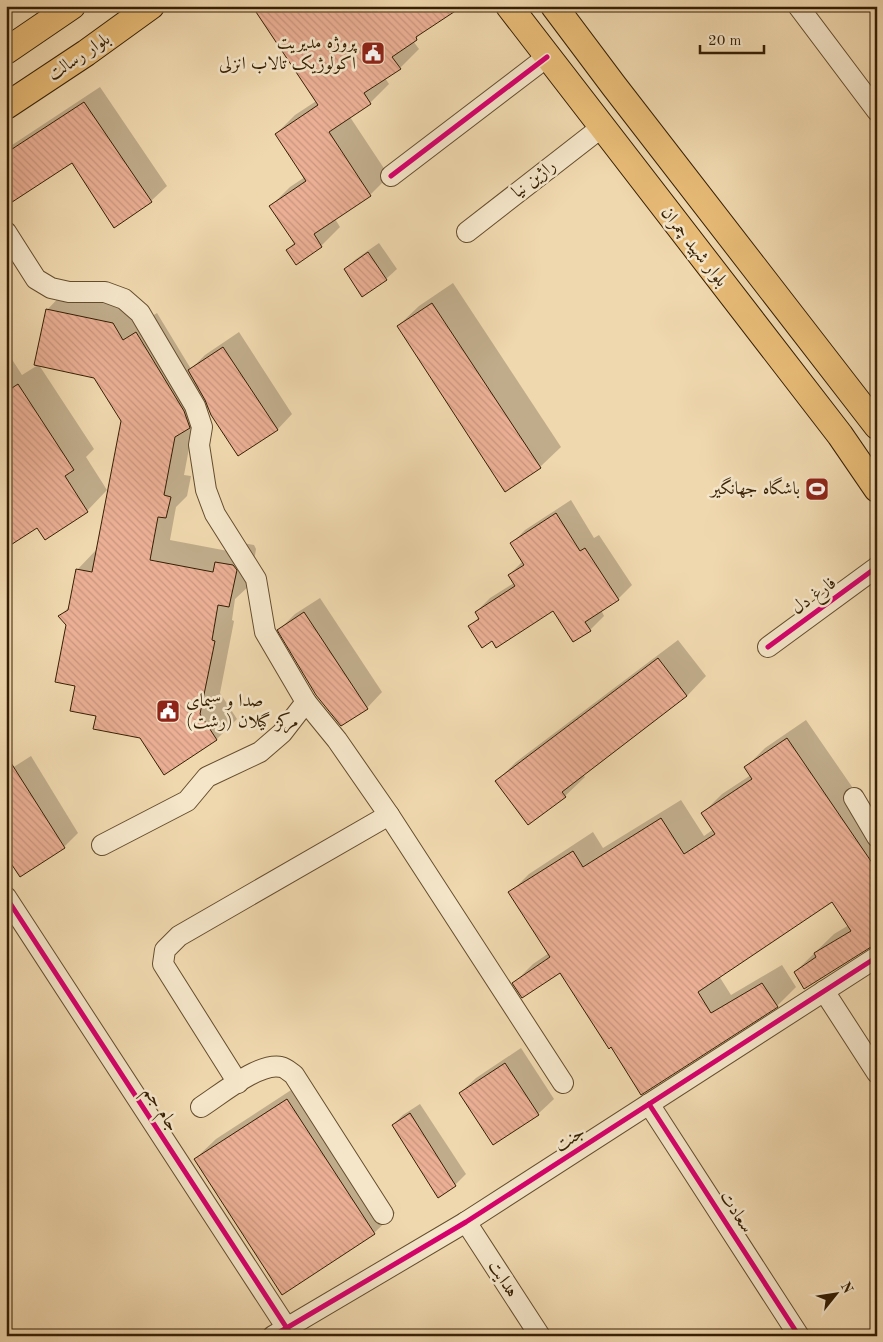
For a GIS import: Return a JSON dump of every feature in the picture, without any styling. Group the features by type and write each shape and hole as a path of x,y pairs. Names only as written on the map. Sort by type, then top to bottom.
{"main road":[{"path":"6,51 72,6"},
{"name":"بلوار رسالت","path":"6,106 86,53 151,6"},
{"name":"بلوار شهید چمران","path":"509,6 840,435 877,488"},
{"name":"بلوار شهید چمران","path":"554,6 877,426"}],"street":[{"path":"798,6 877,111"},
{"path":"391,176 547,57"},
{"name":"راژین نیا","path":"467,232 602,127"},
{"path":"6,232 36,279 51,288 69,292 105,292 124,299 140,313 195,406 202,428 199,446 206,490 215,514 256,579 265,632 306,702 337,740 389,815 563,1083"},
{"name":"فارغ دل","path":"768,647 877,567"},
{"path":"102,845 186,801 207,777 260,752 282,733 306,702"},
{"path":"854,798 877,837"},
{"path":"238,1083 163,964 165,950 180,936 389,815"},
{"name":"جام جم","path":"6,897 284,1333"},
{"name":"جنت","path":"284,1333 466,1222 877,957"},
{"path":"824,991 877,1073"},
{"path":"201,1107 258,1071 271,1066 284,1067 294,1076 383,1214"},
{"name":"سعادت","path":"649,1104 799,1336"},
{"name":"هدایت","path":"466,1222 540,1336"}],"building":[{"path":"252,6 463,6 416,37 417,40 392,57 401,69 364,93 371,104 329,132 371,196 314,234 322,247 296,265 286,250 295,244 269,206 306,181 275,134 318,105"},
{"path":"84,102 152,202 114,228 72,163 6,206 6,153"},
{"path":"368,252 387,280 362,297 344,269"},
{"path":"432,303 541,468 505,492 397,326"},
{"path":"46,309 113,323 123,340 136,332 184,411 190,428 175,437 164,495 171,497 166,518 158,517 150,560 213,572 215,562 233,565 237,570 229,607 218,605 212,640 215,641 200,714 217,740 164,775 140,738 93,729 96,716 70,711 75,686 55,682 66,625 58,616 68,610 76,569 92,572 121,421 94,378 34,365"},
{"path":"223,347 278,430 238,456 211,415 188,370"},
{"path":"18,384 74,470 65,476 88,512 45,540 37,528 6,548 6,392"},
{"path":"556,513 580,551 585,548 619,600 585,622 591,631 573,642 553,611 496,648 492,641 482,648 468,626 479,619 475,612 515,586 508,575 524,565 510,543"},
{"path":"304,612 368,709 341,726 316,695 277,630"},
{"path":"658,658 687,696 562,792 566,797 528,825 495,781"},
{"path":"787,738 877,870 877,945 804,989 794,972 816,957 814,953 851,931 832,902 698,992 711,1013 762,983 778,1007 641,1095 611,1047 609,1049 560,973 522,998 512,983 550,957 508,892 573,851 583,867 661,818 684,854 715,834 701,813 752,779 744,767"},
{"path":"6,755 65,848 20,877 6,856"},
{"path":"505,1063 539,1115 493,1145 459,1093"},
{"path":"287,1099 375,1234 282,1295 194,1159"},
{"path":"410,1113 456,1186 438,1198 392,1125"}],"cycle path":[{"path":"391,176 547,57"},
{"path":"768,647 877,567"},
{"path":"6,897 292,1336"},
{"path":"273,1336 466,1222 877,957"},
{"path":"649,1104 799,1336"}],"place":[{"name":"پروژه مدیریت اکولوژیک تالاب انزلی","path":"373,53"},
{"name":"باشگاه جهانگیر","path":"817,489"},
{"name":"صدا و سیمای مرکز گیلان (رشت)","path":"168,711"}]}
